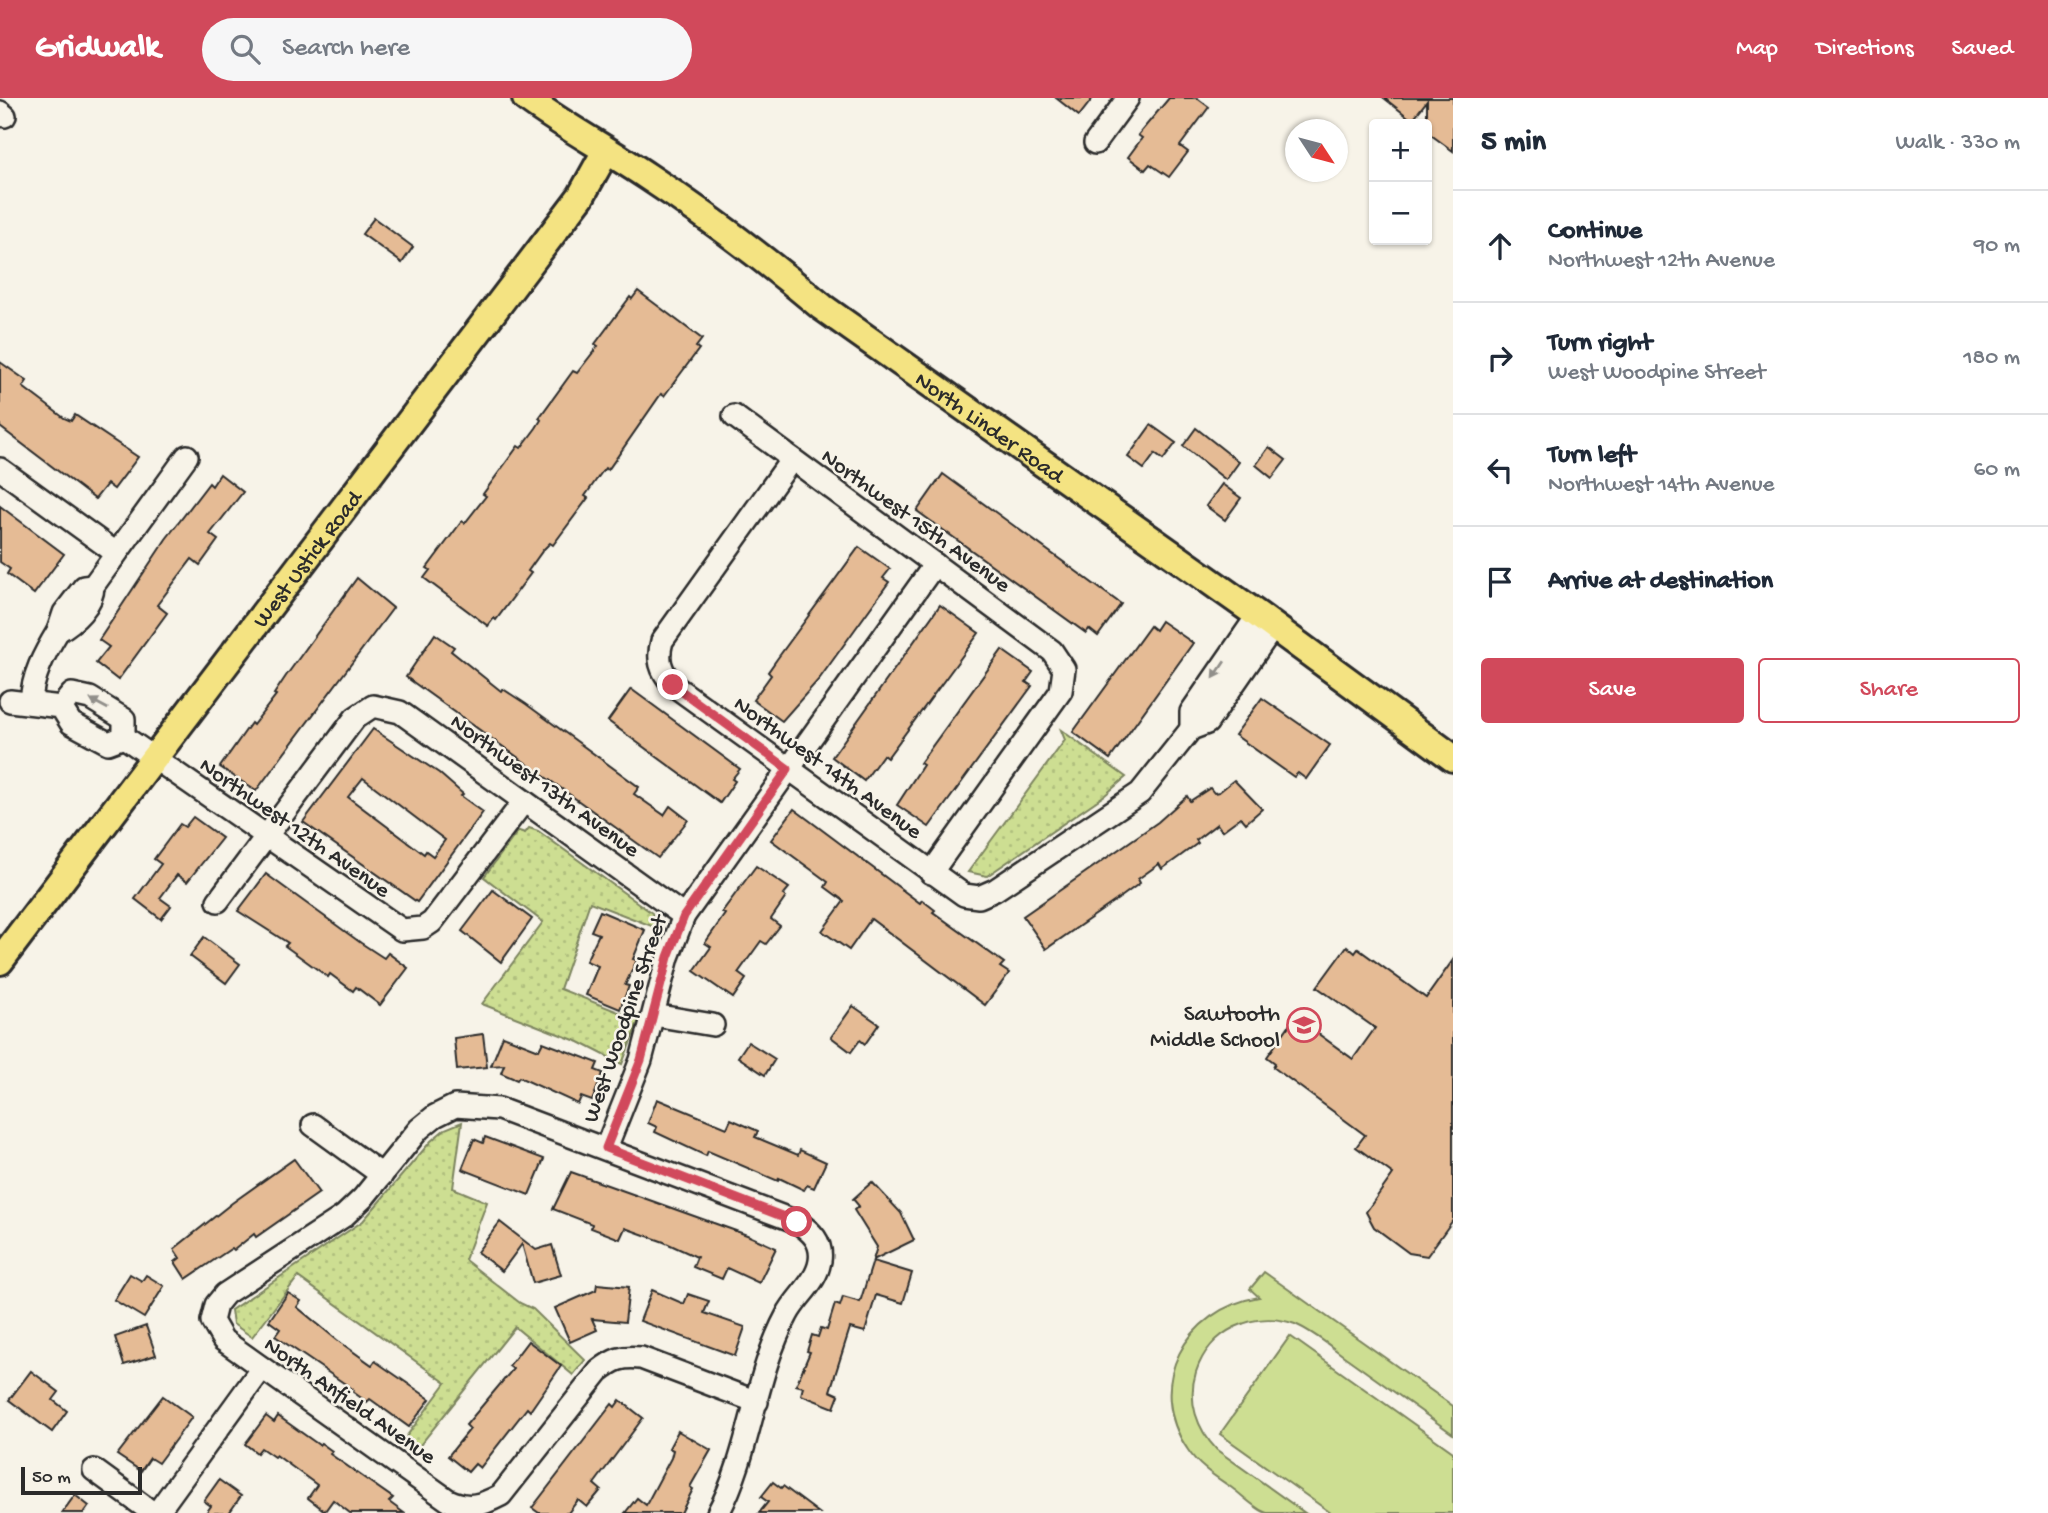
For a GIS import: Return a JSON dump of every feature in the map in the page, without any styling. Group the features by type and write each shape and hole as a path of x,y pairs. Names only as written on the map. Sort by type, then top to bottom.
{"main road":[{"name":"North Linder Road","path":"526,98 646,175 768,262 834,315 1266,620 1453,758"},
{"name":"West Ustick Road","path":"0,961 152,757 581,196 606,151"}],"street":[{"path":"1095,143 1128,98"},
{"name":"Northwest 15th Avenue","path":"734,416 1052,651 1063,670 1061,691 932,873"},
{"path":"31,704 32,688 43,654 58,631 64,613 84,587 93,586 187,456"},
{"name":"Northwest 14th Avenue","path":"792,459 662,641 659,654 661,668 673,685 953,889 974,898 995,890 1140,793 1191,729 1207,723 1266,620"},
{"path":"0,468 116,553"},
{"name":"West Woodpine Street","path":"606,1148 641,1060 668,957 684,916 935,564"},
{"path":"72,694 90,698 124,719 124,737 108,743 71,723 61,707 72,694"},
{"path":"3,698 61,707"},
{"name":"Northwest 13th Avenue","path":"266,836 355,718 373,706 400,712 684,916"},
{"name":"Northwest 12th Avenue","path":"124,737 393,926 412,931 432,922 524,801"},
{"path":"218,901 266,836"},
{"path":"654,1015 713,1025"},
{"path":"313,1125 382,1175 419,1129 455,1106 499,1109 797,1222 816,1239 821,1249 814,1276 780,1329 727,1496 718,1513"},
{"name":"North Anfield Avenue","path":"382,1175 344,1216 225,1294 216,1305 212,1321 223,1340 449,1500 470,1507 483,1505 501,1495 599,1371 623,1356 641,1358 757,1402"},
{"path":"94,1470 155,1513 262,1368"}],"green space":[{"path":"1061,730 1126,777 1105,795 987,876 968,872 1065,740"},
{"path":"529,828 538,831 652,913 657,928 590,902 560,989 639,1020 622,1064 579,1042 482,1004 543,922 484,877 515,835 519,831 525,833"},
{"path":"462,1122 453,1188 487,1202 465,1260 520,1303 533,1309 585,1360 573,1375 515,1327 413,1454 400,1445 446,1383 298,1277 252,1337 233,1324 231,1310 363,1221 431,1141 445,1129"},
{"path":"1264,1272 1453,1406 1453,1434 1309,1331 1280,1320 1264,1319 1235,1327 1211,1345 1196,1372 1193,1404 1199,1424 1217,1450 1305,1513 1267,1513 1203,1467 1188,1450 1175,1425 1170,1400 1171,1376 1179,1354 1193,1334 1211,1317 1233,1304 1259,1297 1250,1289"},
{"path":"1290,1336 1453,1452 1453,1513 1331,1513 1220,1434"}],"building":[{"path":"1056,98 1093,98 1079,116"},
{"path":"1169,98 1197,98 1209,107 1180,146 1188,152 1169,177 1150,164 1145,170 1128,157 1142,138 1138,135"},
{"path":"1384,98 1453,98 1453,151 1432,136 1432,119 1427,119 1427,101 1411,119"},
{"path":"374,218 413,247 402,263 362,234"},
{"path":"638,291 702,339 696,347 699,349 664,396 661,394 608,470 605,468 599,476 585,496 588,498 553,545 550,543 543,550 528,571 531,573 496,620 494,618 488,626 424,578 430,570 427,568 462,521 465,523 486,496 483,494 518,446 521,448 536,428 541,420 539,418 573,371 577,373 598,346 595,344 630,297 632,299"},
{"path":"0,362 27,381 23,387 64,418 71,421 75,415 138,457 114,489 107,484 95,499 0,427"},
{"path":"1151,425 1176,443 1163,460 1155,454 1144,469 1128,457"},
{"path":"1196,428 1239,462 1226,480 1183,446"},
{"path":"1269,447 1286,460 1272,478 1256,465"},
{"path":"220,474 243,492 210,534 218,540 200,565 192,559 157,605 167,613 118,680 96,663 109,647 99,640 166,539 209,483 212,486"},
{"path":"943,474 1121,604 1098,636 1089,629 1086,633 917,511"},
{"path":"1222,484 1241,498 1225,520 1206,506"},
{"path":"0,506 64,554 34,594 7,574 10,569 0,562"},
{"path":"859,547 890,569 883,578 889,582 820,678 782,721 753,700 771,675 768,672 777,659"},
{"path":"357,578 393,608 256,791 220,767 251,723 253,725 276,695 274,694 286,676"},
{"path":"940,605 979,633 887,758 883,755 864,781 832,757"},
{"path":"1161,621 1193,643 1110,759 1073,732 1150,626 1155,630"},
{"path":"435,634 454,647 451,651 501,691 503,689 526,704 639,787 634,794 664,815 670,806 688,820 658,858 406,677"},
{"path":"1002,650 1033,672 1026,682 1032,686 929,827 897,805 923,765 920,763"},
{"path":"631,689 740,769 720,803 608,721"},
{"path":"1262,698 1330,745 1306,779 1298,773 1294,777 1235,735"},
{"path":"373,729 439,773 463,794 461,796 483,812 417,902 303,822","holes":["363,778 445,840 433,856 426,851 424,854 348,797"]},
{"path":"1234,780 1262,809 1246,823 1241,817 1222,831 1217,824 1179,857 1162,869 1159,864 1138,879 1140,883 1046,949 1023,916 1158,822 1187,796 1190,801 1210,788 1214,793 1219,792"},
{"path":"794,809 920,903 922,900 935,910 933,912 1004,963 1000,967 1009,973 985,1005 871,919 849,950 822,931 844,901 825,887 828,882 771,840"},
{"path":"193,817 222,838 187,882 177,875 160,898 171,906 161,919 135,899 161,864 154,859 180,824 185,827"},
{"path":"756,866 789,888 771,919 780,926 766,944 761,941 738,973 746,979 733,998 694,971 711,947 705,943 725,914 722,912"},
{"path":"266,874 361,943 384,958 388,953 408,968 380,1005 356,987 353,991 330,974 328,977 285,946 288,943 238,911"},
{"path":"493,890 532,919 501,962 462,931"},
{"path":"600,911 645,930 633,959 637,960 625,985 629,986 620,1009 586,995 598,966 586,961 599,934 591,931"},
{"path":"204,937 240,964 226,983 190,956"},
{"path":"1347,946 1355,953 1358,949 1426,998 1453,960 1453,1220 1427,1256 1409,1253 1374,1227 1366,1212 1393,1174 1356,1147 1365,1135 1273,1067 1275,1063 1267,1057 1295,1017 1353,1059 1375,1028 1317,987"},
{"path":"853,1006 879,1024 865,1044 860,1040 851,1052 831,1037"},
{"path":"483,1034 487,1067 457,1070 454,1038"},
{"path":"503,1036 539,1050 543,1042 598,1063 595,1070 603,1073 592,1101 581,1097 578,1104 519,1077 517,1080 501,1073 504,1065 491,1066"},
{"path":"748,1042 775,1059 765,1075 738,1057"},
{"path":"657,1099 727,1128 731,1119 758,1131 755,1137 798,1155 800,1150 826,1162 814,1188 807,1185 804,1190 779,1178 778,1181 708,1151 706,1156 655,1132 657,1127 648,1123"},
{"path":"485,1137 544,1159 529,1195 462,1169 474,1139 483,1143"},
{"path":"294,1159 319,1193 256,1237 254,1234 234,1250 232,1248 186,1279 175,1262 180,1258 174,1249"},
{"path":"571,1172 747,1235 776,1248 759,1283 727,1268 722,1279 693,1267 697,1257 664,1242 625,1228 620,1239 591,1228 592,1224 553,1209"},
{"path":"872,1182 901,1213 914,1240 873,1260 877,1247 854,1210 859,1206 853,1199"},
{"path":"500,1222 536,1250 552,1245 561,1275 533,1283 522,1244 502,1271 477,1252"},
{"path":"873,1261 912,1273 903,1303 876,1295 865,1332 850,1328 830,1391 839,1395 834,1408 801,1395 803,1387 796,1385 810,1352 807,1351 812,1335 818,1337 821,1328 827,1330 835,1304 840,1306 843,1297 860,1302"},
{"path":"130,1274 142,1281 146,1275 164,1286 144,1318 114,1300"},
{"path":"597,1284 629,1287 625,1322 592,1319 597,1330 570,1342 555,1308 596,1290"},
{"path":"652,1290 684,1304 688,1294 709,1301 704,1313 745,1327 735,1356 640,1321"},
{"path":"288,1293 301,1301 297,1307 337,1340 372,1365 375,1361 430,1399 409,1427 370,1399 367,1402 353,1392 354,1390 275,1336 280,1329 269,1321"},
{"path":"146,1326 156,1355 124,1365 115,1337"},
{"path":"528,1341 561,1366 530,1411 527,1408 480,1468 475,1464 468,1472 448,1456 470,1429 466,1425 513,1369 509,1366"},
{"path":"31,1371 59,1392 53,1400 67,1411 52,1432 9,1400"},
{"path":"163,1396 192,1417 158,1463 150,1458 141,1471 117,1455"},
{"path":"620,1400 643,1418 594,1484 601,1490 587,1507 578,1500 568,1513 539,1513 532,1508 612,1404 615,1407"},
{"path":"266,1416 274,1422 278,1416 319,1445 321,1443 332,1451 330,1454 393,1498 389,1502 404,1513 350,1513 333,1500 325,1511 308,1498 317,1485 276,1455 274,1457 261,1448 257,1453 245,1444"},
{"path":"678,1431 711,1450 690,1487 693,1489 681,1513 625,1513 637,1498 646,1505 671,1458 673,1450 669,1448"},
{"path":"219,1480 241,1496 229,1513 206,1513 211,1506 204,1501"},
{"path":"773,1482 781,1488 783,1486 819,1513 759,1513 768,1502 761,1497"},
{"path":"75,1495 89,1506 84,1513 62,1513"}],"place":[{"name":"Sawtooth Middle School","path":"1304,1025"}],"route":[{"path":"673,685 788,769 684,916 668,957 641,1060 606,1148 797,1222"}]}
